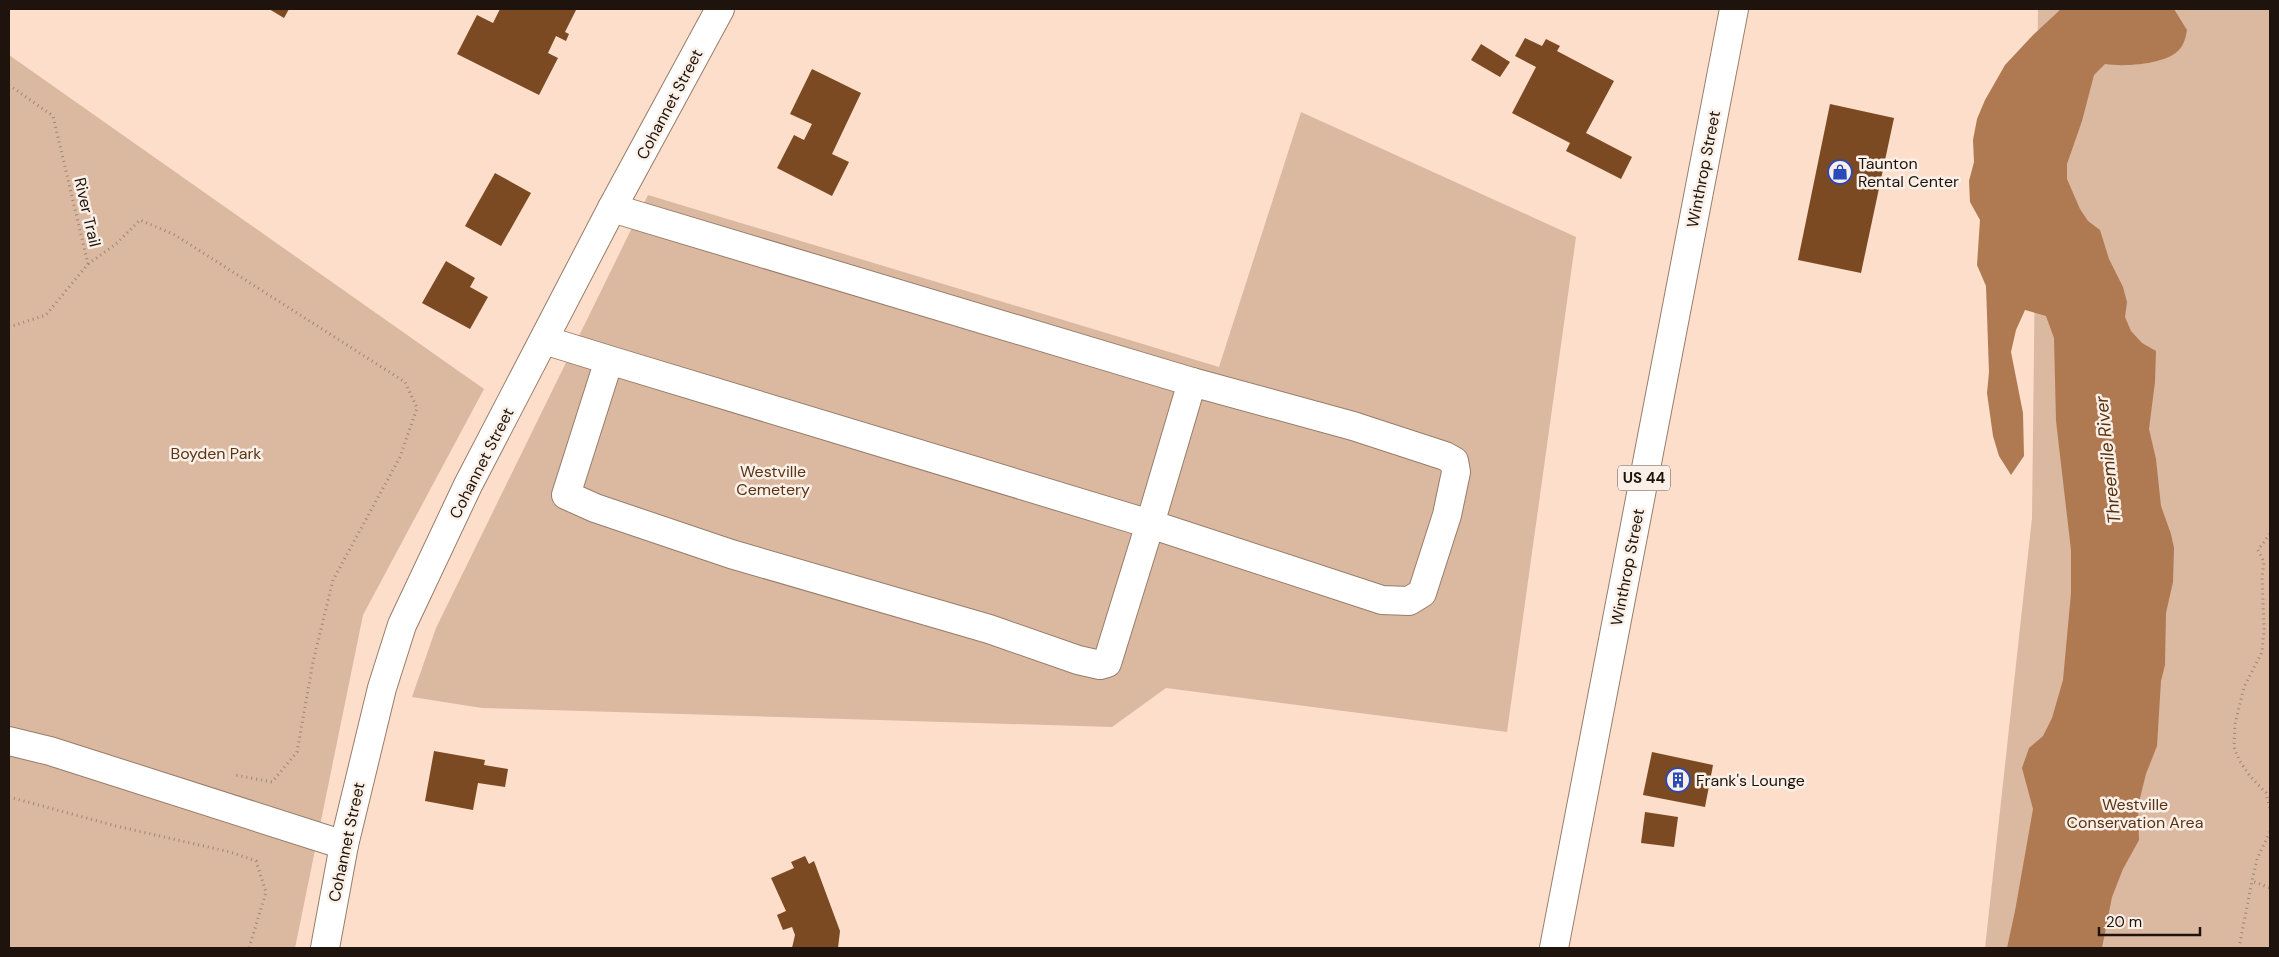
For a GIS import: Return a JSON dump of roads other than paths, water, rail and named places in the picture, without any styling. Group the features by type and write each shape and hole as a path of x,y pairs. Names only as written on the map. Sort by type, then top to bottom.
{"main road":[{"name":"Cohannet Street","path":"324,948 344,845 382,688 402,625 468,485 612,208 720,9"},
{"name":"Winthrop Street","path":"1554,948 1734,9"},
{"path":"544,340 1150,524 1382,600 1409,601 1422,593 1447,515 1456,472 1454,461 1445,456 1353,426 1192,382 612,208"},
{"path":"610,360 566,495 595,508 731,554 989,629 1078,660 1100,665 1107,663 1192,382"},
{"path":"9,741 50,751 344,845"}],"water":[{"name":"Threemile River","path":"2061,9 2174,9 2187,30 2182,46 2168,57 2158,61 2135,65 2105,64 2094,75 2082,121 2067,164 2067,179 2080,209 2088,221 2100,230 2109,259 2123,287 2127,302 2125,317 2131,331 2142,343 2156,351 2155,382 2149,429 2156,459 2161,506 2174,548 2173,582 2166,613 2165,665 2161,681 2157,746 2146,774 2138,806 2139,840 2123,869 2112,897 2102,948 2007,948 2033,809 2022,768 2029,748 2043,736 2052,718 2063,680 2071,593 2071,550 2056,421 2054,338 2046,316 2025,310 2016,330 2011,352 2023,413 2024,456 2011,475 1999,456 1993,436 1987,393 1989,372 1986,286 1977,265 1980,220 1970,202 1969,181 1974,162 1973,140 1977,119 1985,100 2005,65"}],"place":[{"name":"Taunton Rental Center","path":"1840,172"},
{"name":"Frank's Lounge","path":"1678,780"}],"park label":[{"name":"Boyden Park","path":"216,453"},
{"name":"Westville Cemetery","path":"773,480"},
{"name":"Westville Conservation Area","path":"2135,813"}]}
